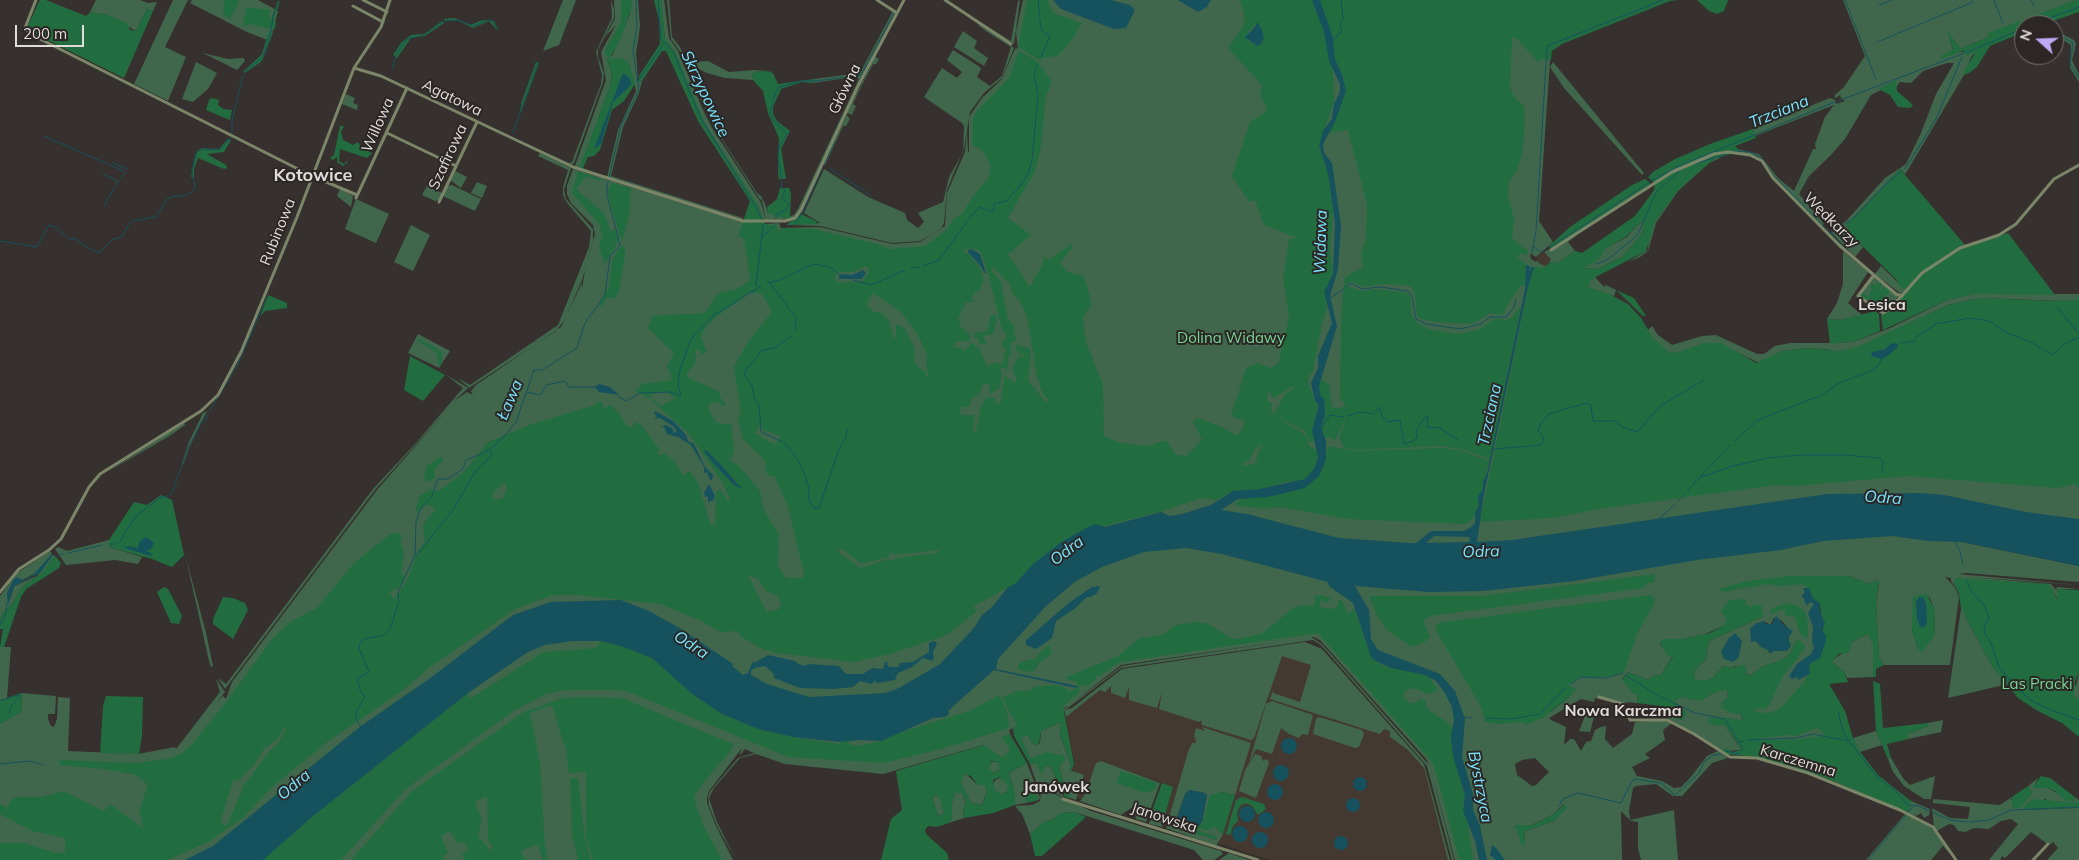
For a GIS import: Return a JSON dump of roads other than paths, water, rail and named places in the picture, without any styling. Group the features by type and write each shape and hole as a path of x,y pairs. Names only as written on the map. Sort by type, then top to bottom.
{"street":[{"path":"36,0 25,28 30,34 312,176"},
{"path":"363,0 387,12"},
{"name":"Rubinowa","path":"0,592 10,577 19,569 49,550 61,539 89,487 100,474 201,411 212,402 235,365 354,68 383,22 390,0"},
{"path":"877,0 897,13"},
{"name":"Główna","path":"762,223 786,221 795,218 858,86 904,0"},
{"path":"945,0 1011,44"},
{"path":"353,6 383,22"},
{"name":"Agatowa","path":"354,68 373,72 568,166 739,220 762,223"},
{"name":"Willowa","path":"312,176 357,197 407,88"},
{"name":"Szafirowa","path":"439,202 477,122"},
{"path":"387,133 456,166"},
{"name":"Wędkarzy","path":"1551,250 1672,172 1714,154 1728,152 1750,155 1762,161 1773,178 1839,245 1902,296"},
{"path":"1874,275 1858,296 1872,308 1883,314 1902,296 1918,276 1960,248 1999,235 2016,224 2054,179 2079,165"},
{"name":"Karczemna","path":"1599,697 1623,704 1630,720 1667,720 1694,734 1730,757 1757,758 1820,777 1926,822 1941,836 1956,860"},
{"name":"Janowska","path":"1063,799 1258,860"},
{"path":"2033,860 2048,844"}],"water":[{"path":"1053,0 1110,0 1130,5 1135,10 1126,28 1114,29 1061,9"},
{"path":"1178,0 1211,0 1207,7 1198,12"},
{"name":"Odra","path":"1312,0 1320,0 1333,38 1335,59 1342,74 1346,91 1335,122 1323,144 1324,153 1332,163 1341,226 1338,269 1330,296 1337,326 1319,386 1320,395 1324,399 1325,416 1321,427 1326,441 1326,460 1319,476 1305,488 1268,497 1238,499 1221,510 1247,514 1339,538 1409,543 1416,543 1431,531 1464,531 1471,527 1475,523 1475,512 1479,506 1478,496 1483,489 1483,482 1487,473 1525,289 1526,265 1530,266 1529,274 1531,267 1534,267 1528,287 1484,494 1477,542 1512,540 1827,494 1922,493 1944,495 2026,512 2079,519 2079,566 1962,542 1928,541 1892,536 1823,541 1781,550 1697,560 1574,581 1483,591 1428,592 1355,586 1369,610 1371,639 1378,650 1440,674 1455,691 1465,719 1462,757 1473,794 1473,810 1480,826 1487,860 1479,860 1475,841 1463,811 1465,795 1452,748 1451,735 1454,721 1452,707 1436,681 1425,675 1391,668 1374,660 1371,657 1353,603 1329,586 1328,582 1222,554 1186,548 1144,552 1102,567 1076,581 1046,606 998,659 996,669 1077,686 1076,688 994,670 948,711 949,714 945,717 933,718 881,741 859,740 840,742 793,737 758,729 722,714 692,694 652,658 624,647 601,641 572,641 545,645 528,652 468,693 312,817 263,860 185,860 213,846 361,726 429,679 513,615 551,602 621,600 649,611 681,629 733,664 732,666 743,675 748,673 753,661 754,663 768,655 795,661 805,666 808,664 839,666 846,674 863,674 872,668 883,669 885,662 888,662 887,665 890,667 898,667 900,663 913,662 929,652 929,643 934,641 937,643 932,661 923,658 912,667 898,673 895,680 878,683 874,681 872,684 860,681 853,687 832,689 800,688 774,678 773,673 765,666 754,668 751,671 751,675 767,684 809,697 886,693 899,688 940,664 974,628 982,615 993,606 1007,588 1016,583 1033,564 1060,543 1086,528 1096,524 1105,527 1161,512 1170,516 1182,514 1211,505 1233,491 1259,489 1305,479 1314,469 1318,458 1312,430 1319,405 1315,401 1311,383 1318,368 1318,356 1332,323 1324,292 1333,274 1335,223 1328,174 1319,146 1323,131 1332,119 1334,104 1340,92 1340,84 1329,61 1324,32","holes":["1434,536 1469,537 1469,542 1426,543"]},
{"path":"1257,22 1264,38 1261,44 1257,46 1245,37 1255,27"},
{"path":"623,73 630,78 631,85 613,102 601,144 594,149"},
{"path":"971,249 980,254 986,273 984,273 968,252"},
{"path":"863,270 866,273 862,279 839,279 839,276 842,274 852,275"},
{"path":"1892,343 1898,344 1897,348 1886,357 1882,359 1871,356 1872,352 1885,349"},
{"path":"599,384 610,387 619,395 599,392 595,387"},
{"path":"655,411 673,421 686,435 688,441 694,444 705,467 713,475 712,480 710,480 707,472 704,473 704,467 691,445 678,437 667,434 664,427 660,428 665,425 672,428 674,433 677,431 673,426 660,418 654,419 657,416 654,413"},
{"path":"706,450 742,489 734,485 713,463 704,452"},
{"path":"709,484 715,496 712,502 711,500 708,503 708,496 705,497 704,493"},
{"path":"144,538 148,538 154,543 152,548 146,551 152,554 151,556 125,548 128,546 138,548 139,543"},
{"path":"52,554 40,573 14,586 8,605 7,593 14,579 17,577 23,580 32,576"},
{"path":"1092,587 1100,587 1097,593 1087,597 1074,609 1056,621 1052,638 1036,649 1026,645 1026,640 1070,602"},
{"path":"1803,588 1809,588 1813,598 1820,604 1820,612 1825,623 1822,630 1826,636 1826,641 1820,658 1809,664 1810,674 1798,680 1798,677 1792,679 1789,676 1797,664 1811,654 1814,648 1812,642 1813,627 1808,613 1814,604 1811,602 1807,605 1805,603 1804,598 1801,597 1805,592"},
{"path":"1919,597 1923,597 1926,603 1927,621 1924,628 1920,627 1917,618 1916,603"},
{"path":"1776,616 1785,626 1793,631 1788,638 1791,646 1787,651 1774,651 1770,654 1768,650 1761,647 1756,641 1751,642 1750,629 1755,624 1764,621 1766,624 1772,624"},
{"path":"1735,633 1742,641 1738,658 1733,662 1724,659 1721,652 1729,638"},
{"path":"1286,738 1292,738 1297,743 1295,752 1286,754 1281,749 1281,743"},
{"path":"1278,765 1284,765 1289,770 1287,779 1278,781 1273,776 1273,770"},
{"path":"1357,777 1363,777 1367,784 1363,791 1357,791 1353,787 1353,781"},
{"path":"1272,784 1278,784 1283,789 1281,798 1272,800 1267,795 1267,789"},
{"path":"1189,790 1205,793 1207,796 1202,822 1199,826 1176,821 1185,794"},
{"path":"1350,798 1356,798 1360,805 1356,812 1350,812 1346,808 1346,802"},
{"path":"1244,806 1250,806 1255,811 1253,820 1244,822 1239,817 1239,811"},
{"path":"1263,812 1269,812 1274,817 1272,826 1263,828 1258,823 1258,817"},
{"path":"1237,826 1243,826 1248,831 1246,840 1237,842 1232,837 1232,831"},
{"path":"1257,832 1263,832 1268,837 1266,846 1257,848 1252,843 1252,837"},
{"path":"1338,836 1344,836 1348,843 1344,850 1338,850 1334,846 1334,840"},
{"path":"1492,845 1505,860 1496,860 1490,855"}],"waterway":[{"name":"Ława","path":"361,727 356,718 356,712 365,697 360,690 357,679 369,672 359,648 360,643 364,639 384,635 390,629 399,601 398,592 415,555 416,522 420,510 432,496 438,479 448,479 463,469 466,460 490,450 509,431 516,422 534,370 542,370 577,348 585,323 605,295 610,256 620,245 607,195 607,186 621,126 639,90 633,50 637,27 636,0"},
{"name":"Skrzypowice","path":"658,0 661,39 673,51 701,119 762,220"},
{"name":"Skrzypowice","path":"1038,0 1041,30 1050,36 1041,57"},
{"path":"1334,38 1342,32 1340,24 1343,18 1341,0"},
{"path":"1532,253 1536,231 1547,46 1663,0"},
{"path":"1845,0 1876,79"},
{"path":"1879,5 1892,0"},
{"path":"1877,42 1973,2 1972,0"},
{"path":"1994,0 2003,23"},
{"path":"2031,0 2034,6"},
{"path":"244,73 263,57 271,31 273,16 279,2"},
{"name":"Trzciana","path":"2058,15 2079,7"},
{"path":"776,219 776,214 786,210 789,204 782,198 785,190 781,186 782,181 778,157 779,146 787,134 773,120 770,113 776,91 778,88 800,81 816,81 861,75 894,13"},
{"path":"444,21 457,20 474,26 488,20 492,21 498,30"},
{"path":"392,69 397,53 407,39 424,35 443,21"},
{"name":"Trzciana","path":"1838,101 2014,32"},
{"path":"2064,38 2073,43 2070,64 2079,78"},
{"path":"638,81 663,45"},
{"path":"1905,169 1936,119 1962,57"},
{"path":"513,133 538,62"},
{"name":"Skrzypowice","path":"969,218 980,207 994,211 994,204 1006,201 1028,174 1032,160 1038,95 1034,74 1037,65"},
{"path":"237,99 243,75"},
{"path":"232,134 232,120 237,100"},
{"name":"Trzciana","path":"1651,181 1679,166 1835,102"},
{"path":"44,136 105,163"},
{"path":"132,221 156,217 167,199 173,196 184,196 192,192 195,188 192,170 196,153 202,149 220,150 231,137"},
{"path":"824,164 835,141"},
{"path":"1734,151 1750,152 1760,157 1774,176 1836,239"},
{"path":"1694,164 1726,154"},
{"path":"113,163 127,169"},
{"path":"108,164 125,172"},
{"path":"795,222 803,212 822,168"},
{"path":"829,168 870,195"},
{"path":"1596,264 1607,260 1638,234 1656,192 1681,170"},
{"path":"1831,233 1854,218 1886,184 1902,171"},
{"path":"103,174 119,182"},
{"path":"121,178 124,174"},
{"path":"104,206 118,181"},
{"name":"Trzciana","path":"1550,247 1650,182"},
{"name":"Skrzypowice","path":"923,266 939,260 968,220"},
{"path":"69,239 76,239 99,253 113,239 122,237 130,222"},
{"path":"762,238 775,224"},
{"path":"0,241 37,247 49,225 55,227 66,237"},
{"name":"Skrzypowice","path":"756,286 763,225"},
{"path":"1837,240 1846,249"},
{"path":"1534,247 1541,252"},
{"name":"Skrzypowice","path":"767,283 780,280 813,264 830,267 840,275"},
{"name":"Skrzypowice","path":"911,268 919,267"},
{"name":"Skrzypowice","path":"853,280 871,285 905,270"},
{"path":"770,283 796,318 795,331"},
{"path":"1346,287 1351,283 1362,289 1380,287 1408,291 1412,296 1416,319 1426,324 1460,329 1481,324 1490,317 1506,317 1514,307 1516,299"},
{"path":"618,396 626,401 640,393 670,392 681,396 678,384 680,370 691,339 714,315 761,286"},
{"path":"1330,298 1344,289"},
{"path":"209,412 237,366 267,297"},
{"path":"2057,307 2079,334"},
{"path":"1915,338 1936,324 1970,318 1989,321 2005,332 2033,343 2052,355 2066,343 2079,338"},
{"path":"791,336 775,348 762,350 745,371 745,375 752,386 755,400 759,405 761,432 785,443 796,457 804,472 809,489 809,500 814,508 819,508 848,428"},
{"path":"1901,343 1915,341"},
{"path":"1734,441 1758,420 1822,395 1839,383 1874,370 1880,363 1881,357"},
{"path":"1494,449 1541,445 1544,438 1538,430 1549,414 1586,403 1591,405 1593,421 1615,421 1623,427 1637,432 1660,406 1704,380"},
{"path":"526,392 541,395 546,385 565,381 569,387 596,387"},
{"path":"1347,416 1361,412 1373,414 1379,407 1382,416 1388,422 1400,420 1404,444 1415,440 1417,437 1416,431 1425,417 1428,417 1427,427 1440,428 1458,440"},
{"path":"204,422 208,415"},
{"path":"1321,428 1330,415 1344,417"},
{"path":"119,543 135,517 160,498 171,495 189,446 202,421"},
{"path":"1687,491 1730,445"},
{"path":"416,556 453,510 475,472 492,455 490,451"},
{"path":"1701,477 1733,466 1767,458 1800,455 1845,455 1879,458 1883,462 1882,473"},
{"path":"1678,501 1684,495"},
{"path":"1659,519 1675,504"},
{"path":"1954,540 1960,551 1963,565"},
{"path":"109,544 116,544"},
{"path":"68,553 102,545"},
{"path":"59,555 64,554"},
{"path":"1967,581 1971,591 1984,605 1989,617 1984,628 1985,634 1991,643 1999,667 2016,687 2032,701 2079,720"},
{"path":"0,625 6,613 7,602"},
{"path":"1571,684 1581,677 1605,678 1623,673"},
{"path":"1625,675 1659,696 1695,713 1725,719 1743,749 1739,754 1725,751"},
{"path":"1486,718 1511,719 1540,714 1567,687"},
{"path":"0,701 18,695"},
{"path":"10,714 10,708 20,695"},
{"path":"1838,711 1843,732 1877,777 1895,790 1907,805 1919,806 1929,811"},
{"path":"1463,717 1472,718"},
{"path":"1747,740 1796,738 1813,734 1848,741"},
{"path":"1739,742 1744,741"},
{"path":"1684,787 1699,773 1704,762 1713,755 1721,754"},
{"path":"0,764 30,761 43,765"},
{"path":"1559,806 1563,799 1578,793 1621,803 1632,781 1636,779 1661,783 1675,795 1682,789"},
{"path":"1908,812 1913,807"},
{"path":"1969,822 1989,820 2011,810 2079,807"},
{"path":"1932,812 1950,820 1967,822"},
{"path":"1868,860 1906,815"}],"district":[{"name":"Kotowice","path":"313,176"},
{"name":"Lesica","path":"1882,305"},
{"name":"Nowa Karczma","path":"1623,711"},
{"name":"Janówek","path":"1056,787"}],"water label":[{"name":"Widawa","path":"1321,242"},
{"name":"Bystrzyca","path":"1480,787"}],"park label":[{"name":"Dolina Widawy","path":"1231,338"},
{"name":"Las Pracki","path":"2037,684"}]}
